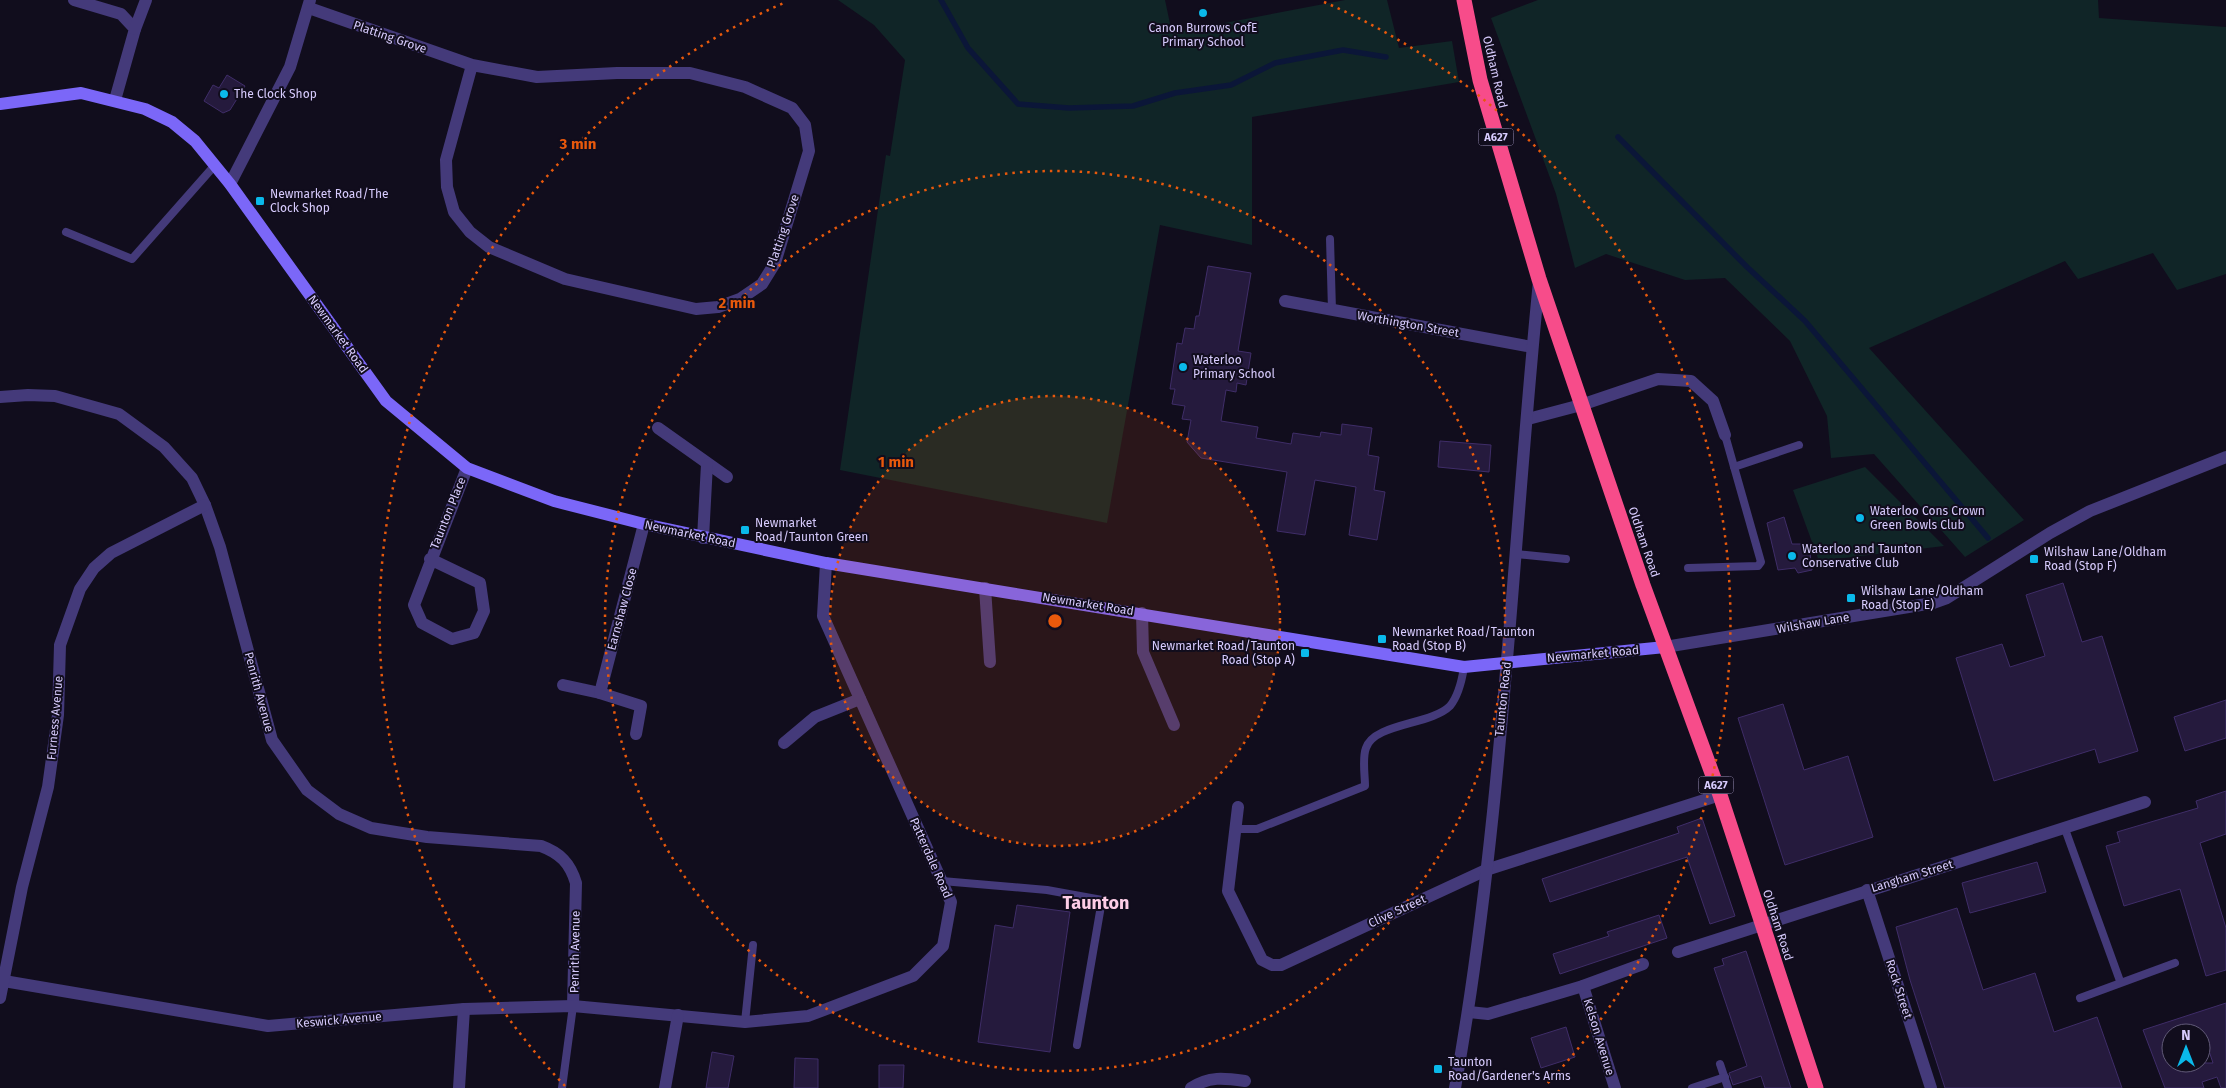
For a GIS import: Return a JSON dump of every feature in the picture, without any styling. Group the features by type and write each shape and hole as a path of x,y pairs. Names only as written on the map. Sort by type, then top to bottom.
{"highway":[{"name":"Oldham Road","path":"1464,0 1480,80 1539,279 1665,647 1720,795 1816,1088"}],"street":[{"path":"74,0 121,14 135,29"},
{"path":"115,100 135,29 146,0"},
{"path":"230,184 290,67 309,4"},
{"name":"Platting Grove","path":"309,4 472,65 537,77 617,73 690,73 745,87 792,108 805,125 809,151 775,263 762,284 740,299 718,307 696,309 565,280 489,247 470,232 454,212 447,187 446,160 472,65"},
{"name":"Newmarket Road","path":"0,104 81,94 115,100 145,109 172,122 195,141 215,164 386,401 467,468 554,501 703,538 826,563 1464,667 1665,647"},
{"name":"Taunton Road","path":"1455,1088 1469,1012 1486,870 1507,662 1539,279"},
{"name":"Worthington Street","path":"1284,301 1532,346"},
{"path":"1528,419 1581,405 1658,379 1690,381 1713,401 1724,435"},
{"name":"Penrith Avenue","path":"0,397 55,396 119,414 164,447 192,478 205,505 220,547 272,740 307,790 339,814 371,828 427,837 541,846 557,852 572,871 576,883 573,1006"},
{"path":"658,428 728,477"},
{"name":"Wilshaw Lane","path":"1665,647 1916,606 1947,598 2050,532 2090,511 2226,457"},
{"path":"703,538 707,464"},
{"name":"Taunton Place","path":"430,559 480,583 484,611 474,633 452,639 422,623 414,605 430,559 467,468"},
{"name":"Furness Avenue","path":"0,998 22,887 48,787 58,716 60,645 80,589 94,568 111,553 205,505"},
{"name":"Earnshaw Close","path":"600,693 644,524"},
{"name":"Patterdale Road","path":"678,1015 745,1022 808,1016 913,976 943,946 951,902 823,616 826,563"},
{"path":"985,588 990,662"},
{"path":"1142,613 1143,652 1174,725"},
{"path":"563,685 600,693 641,706 636,734"},
{"path":"784,743 815,717 860,698"},
{"name":"Clive Street","path":"1238,807 1228,891 1262,960 1272,965 1281,965 1486,870 1720,795"},
{"name":"Langham Street","path":"1678,952 1867,890 2065,830 2146,802"},
{"name":"Rock Street","path":"1867,890 1931,1088"},
{"path":"1469,1012 1488,1014 1583,986 1642,964"},
{"name":"Keswick Avenue","path":"4,981 268,1026 464,1009 573,1006 678,1015"},
{"name":"Kelson Avenue","path":"1583,986 1615,1088"},
{"path":"459,1088 464,1009"},
{"path":"665,1088 678,1015"},
{"path":"1191,1088 1203,1080 1219,1078 1245,1081"}],"lane":[{"path":"66,232 132,260 215,164"},
{"path":"1330,239 1332,310"},
{"path":"1688,568 1760,564 1761,558 1724,435"},
{"path":"1734,467 1799,445"},
{"path":"1516,554 1566,558"},
{"path":"1236,828 1256,830 1365,786 1366,748 1372,739 1382,733 1441,713 1450,705 1461,686 1464,667"},
{"path":"2065,830 2120,981"},
{"path":"942,881 1047,890 1102,900 1077,1045"},
{"path":"745,1022 753,945"},
{"path":"2080,998 2120,981 2175,963"},
{"path":"562,1088 573,1006"},
{"path":"1720,1064 1728,1088"},
{"path":"1692,1088 1724,1077"}],"green space":[{"path":"838,0 1165,0 1172,33 1345,0 1387,0 1399,48 1452,41 1459,82 1252,117 1252,245 1160,225 1107,523 840,470 886,155 890,156 905,60 874,25"},
{"path":"1538,0 2098,0 2099,18 2226,27 2226,274 2177,290 2153,253 2078,279 2065,261 1869,348 2024,520 1965,557 1874,454 1831,458 1827,416 1790,341 1725,278 1685,280 1606,254 1575,268 1556,194 1491,18"},
{"name":"Waterloo Cons Crown Green Bowls Club","path":"1865,467 1944,546 1819,561 1793,490"}],"building":[{"name":"The Clock Shop","path":"227,75 245,86 230,110 223,113 204,101 213,85 219,88"},
{"path":"1208,266 1251,273 1238,351 1251,353 1246,385 1237,383 1236,392 1226,390 1221,421 1258,427 1256,438 1291,444 1293,433 1320,437 1321,432 1341,435 1342,424 1372,428 1368,455 1379,457 1374,490 1385,492 1377,540 1349,535 1356,487 1315,480 1305,535 1277,531 1287,472 1201,458 1187,442 1191,420 1182,419 1185,406 1172,404 1175,389 1170,389 1177,343 1182,344 1185,328 1194,329 1196,316 1199,316"},
{"path":"1440,441 1491,445 1489,472 1438,467"},
{"name":"Waterloo and Taunton Conservative Club","path":"1784,517 1792,544 1809,544 1812,570 1798,573 1795,568 1778,570 1767,523"},
{"path":"2063,583 2082,642 2102,636 2138,751 2099,763 2095,749 1994,781 1956,658 2002,644 2010,667 2045,656 2026,595"},
{"path":"2226,700 2226,738 2185,751 2174,717"},
{"path":"1783,704 1804,770 1848,756 1873,837 1785,865 1738,718"},
{"path":"2226,791 2226,834 2200,843 2226,928 2226,970 2206,976 2180,889 2124,906 2106,846 2120,842 2117,832 2198,808 2196,801"},
{"path":"1702,818 1735,916 1710,924 1687,857 1550,902 1542,879 1679,833 1677,827"},
{"path":"2037,862 2046,892 1970,913 1962,883"},
{"path":"1017,905 1070,912 1050,1052 978,1042 995,925 1013,928"},
{"path":"1957,908 1983,990 2035,973 2054,1032 2097,1017 2122,1088 1945,1088 1910,980 1896,927"},
{"path":"1659,915 1667,938 1560,974 1553,954 1609,936 1607,932"},
{"path":"1746,951 1791,1088 1765,1088 1761,1076 1733,1085 1729,1073 1747,1066 1714,968 1724,965 1722,959"},
{"path":"2226,1003 2226,1088 2221,1088 2217,1077 2202,1082 2204,1088 2165,1088 2143,1030 2161,1024 2161,1073 2211,1073 2211,1063 2213,1063 2211,1057 2211,1023 2165,1023"},
{"path":"1566,1027 1575,1057 1541,1068 1531,1038"},
{"path":"712,1052 734,1056 728,1088 706,1088"},
{"path":"795,1058 818,1059 818,1088 794,1088"},
{"path":"879,1065 904,1065 903,1088 879,1088"}],"waterway":[{"path":"941,0 968,48 1018,104 1069,108 1133,106 1175,93 1231,85 1275,63 1343,50 1386,57"},
{"path":"1618,137 1747,267 1805,321 1988,538"}],"place":[{"name":"Canon Burrows CofE Primary School","path":"1203,13"},
{"name":"The Clock Shop","path":"224,94"},
{"name":"Newmarket Road/The Clock Shop","path":"260,201"},
{"name":"Waterloo Primary School","path":"1183,367"},
{"name":"Waterloo Cons Crown Green Bowls Club","path":"1860,518"},
{"name":"Newmarket Road/Taunton Green","path":"745,530"},
{"name":"Waterloo and Taunton Conservative Club","path":"1792,556"},
{"name":"Wilshaw Lane/Oldham Road (Stop F)","path":"2034,559"},
{"name":"Wilshaw Lane/Oldham Road (Stop E)","path":"1851,598"},
{"name":"Newmarket Road/Taunton Road (Stop B)","path":"1382,639"},
{"name":"Newmarket Road/Taunton Road (Stop A)","path":"1305,653"},
{"name":"Taunton Road/Gardener's Arms","path":"1438,1069"}],"district":[{"name":"Taunton","path":"1096,903"}]}
